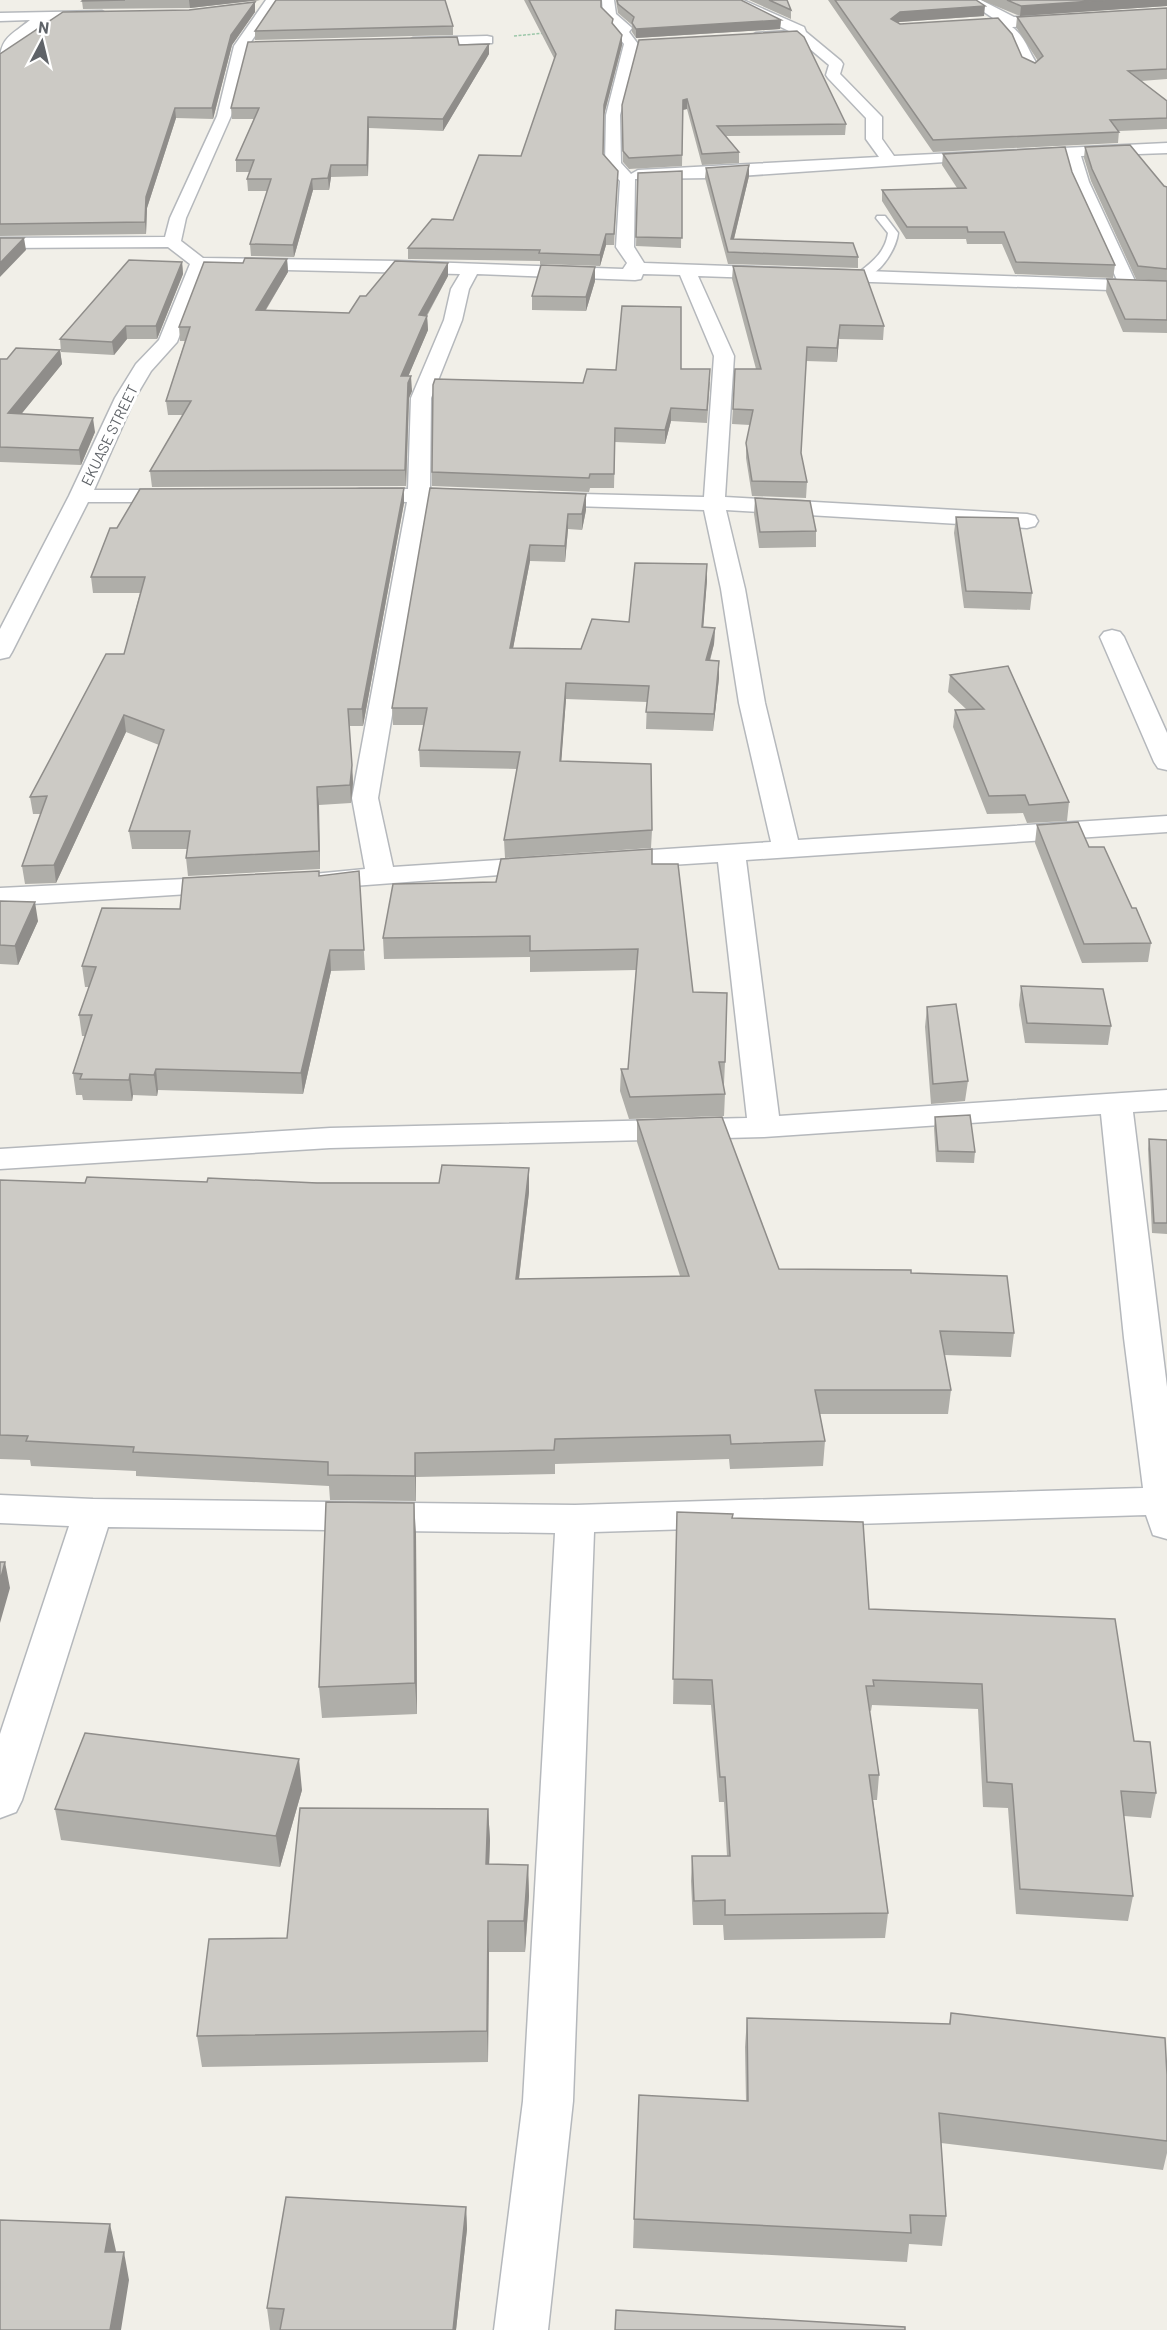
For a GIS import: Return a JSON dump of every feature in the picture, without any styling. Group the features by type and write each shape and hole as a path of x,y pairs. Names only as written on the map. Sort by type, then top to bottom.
{"street":[{"path":"4,17 25,0"},
{"path":"608,0 607,8 612,20 625,28 621,31 637,44 621,75 613,115 613,164 628,180 626,247 636,264 631,268"},
{"path":"732,0 799,30 800,34 836,64 833,75 874,117 874,139 890,161"},
{"path":"972,0 998,18 1010,21"},
{"path":"247,8 272,2"},
{"path":"172,242 178,218 224,116 241,46 272,2"},
{"path":"4,17 114,15"},
{"path":"0,58 9,44 43,17"},
{"path":"986,22 1078,19"},
{"path":"1010,21 1004,27 1020,38 1025,48 1028,64 1033,68"},
{"path":"746,37 800,34"},
{"path":"393,42 487,40"},
{"path":"241,46 264,45"},
{"path":"624,176 1167,148"},
{"path":"1072,152 1081,182 1128,284"},
{"path":"0,243 172,242 199,263 635,274 631,268"},
{"name":"EKUASE STREET","path":"0,652 80,496 125,398 143,368 168,342 199,263"},
{"path":"631,268 1167,287"},
{"path":"381,877 365,798 419,494 421,398 453,320 460,289 471,269"},
{"path":"687,271 724,356 714,506 733,589 752,703 786,849"},
{"path":"337,495 419,494 490,497"},
{"path":"80,496 197,495"},
{"path":"514,498 714,506 776,505 1027,521"},
{"path":"1112,638 1167,762"},
{"path":"286,882 1167,824"},
{"path":"731,852 764,1127"},
{"path":"0,897 250,884"},
{"path":"0,1159 330,1138 764,1127 1167,1100"},
{"path":"0,1509 93,1513 575,1520 1166,1509 1142,1338 1116,1102"},
{"path":"0,1800 93,1513"},
{"path":"521,2330 548,2101 575,1520"}],"lane":[{"path":"861,276 889,252 893,242 893,232 881,218"}],"path":[{"path":"487,40 549,33"}],"building":[{"path":"276,0 445,0 453,26 255,31"},
{"path":"529,0 601,0 601,7 613,19 612,23 622,35 604,105 603,154 618,171 614,234 606,234 600,255 539,253 540,250 408,248 432,219 453,220 479,155 521,156 556,54"},
{"path":"617,0 741,0 781,20 636,29 632,23 634,17 618,4"},
{"path":"769,0 787,0 791,10"},
{"path":"835,0 976,0 985,6 900,12 891,19 900,24 998,18 1012,34 1022,57 1035,63 1043,56 1017,17 1167,8 1167,69 1128,71 1167,101 1167,118 1110,120 1119,132 933,140"},
{"path":"1007,0 1106,0 1021,6"},
{"path":"255,2 231,35 212,108 175,108 146,197 145,222 0,224 0,54 63,12 189,10"},
{"path":"797,31 804,37 846,124 717,126 739,152 702,154 687,99 683,100 682,155 629,158 623,151 622,105 639,40"},
{"path":"457,37 459,45 489,44 443,119 368,117 367,165 331,165 328,178 312,179 293,245 250,244 271,179 247,179 254,160 236,160 259,108 231,108 248,42"},
{"path":"1130,145 1167,187 1167,269 1138,266 1092,169 1085,147"},
{"path":"1065,147 1072,172 1115,265 1016,262 1004,232 968,232 967,227 907,227 882,190 966,188 943,154"},
{"path":"749,165 731,239 853,243 858,257 728,252 706,168"},
{"path":"682,171 682,238 636,237 638,173"},
{"path":"0,238 24,238 0,263"},
{"path":"245,258 287,259 256,310 349,313 360,296 366,296 395,261 448,263 419,315 427,316 401,376 411,376 408,383 405,470 150,471 191,401 166,401 190,327 179,327 204,262 243,263"},
{"path":"129,260 182,262 156,326 126,326 112,342 60,339"},
{"path":"541,265 595,267 586,297 532,296"},
{"path":"733,266 864,270 884,326 840,325 837,348 807,347 801,453 807,482 752,481 746,443 753,410 733,409 735,369 761,369"},
{"path":"1107,279 1167,281 1167,320 1125,319"},
{"path":"622,306 681,307 681,369 710,369 707,410 671,408 665,430 615,428 614,474 590,474 589,478 432,472 433,385 435,379 583,383 587,369 616,370"},
{"path":"16,348 60,350 8,413 93,418 79,450 0,447 0,359 7,359"},
{"path":"404,488 362,709 348,709 352,765 350,785 317,787 319,851 186,858 190,831 129,831 164,730 124,715 54,865 22,866 47,796 30,797 106,654 124,654 145,577 91,577 110,528 117,528 140,489"},
{"path":"430,488 586,494 582,514 568,514 565,546 530,545 510,648 581,649 592,619 629,622 635,563 707,564 702,627 715,628 706,660 719,661 714,714 646,712 649,686 566,683 560,761 651,764 652,830 504,840 520,752 419,750 427,708 392,708"},
{"path":"755,498 810,501 816,531 760,532"},
{"path":"956,517 1018,518 1032,593 966,591"},
{"path":"1008,666 1069,802 1029,805 1025,795 989,796 955,710 984,709 950,675"},
{"path":"1078,822 1089,847 1104,847 1132,908 1136,908 1151,943 1084,944 1037,825"},
{"path":"652,849 652,864 678,864 693,992 727,993 725,1062 719,1062 725,1094 630,1097 621,1069 628,1069 638,949 530,951 530,936 383,938 393,884 496,882 501,859"},
{"path":"319,871 319,876 359,871 364,950 330,950 301,1073 156,1069 154,1075 130,1074 129,1080 80,1079 82,1074 73,1073 92,1015 79,1015 96,967 82,966 102,908 180,909 183,878"},
{"path":"0,901 35,902 15,946 0,945"},
{"path":"1021,986 1103,989 1111,1026 1027,1023"},
{"path":"956,1004 968,1081 933,1084 927,1007"},
{"path":"970,1115 975,1152 938,1151 935,1117"},
{"path":"722,1117 779,1269 911,1270 911,1273 1007,1276 1014,1333 940,1331 951,1390 815,1390 825,1441 731,1444 730,1435 555,1439 554,1450 415,1453 415,1476 328,1475 328,1462 133,1452 134,1447 26,1441 28,1436 0,1435 0,1180 85,1183 87,1177 207,1182 208,1178 317,1183 439,1183 442,1165 529,1168 516,1279 689,1276 637,1120"},
{"path":"1149,1139 1167,1140 1167,1223 1154,1223"},
{"path":"326,1502 414,1503 415,1683 319,1687"},
{"path":"677,1512 733,1514 732,1518 863,1522 869,1609 1115,1619 1134,1741 1150,1742 1156,1793 1121,1791 1133,1896 1020,1889 1012,1784 987,1782 982,1684 873,1680 874,1686 866,1686 879,1775 869,1775 888,1913 725,1915 725,1900 694,1901 692,1856 730,1856 725,1777 720,1777 712,1680 673,1679"},
{"path":"0,1562 5,1562 0,1581"},
{"path":"85,1733 299,1759 276,1836 55,1809"},
{"path":"300,1808 488,1809 486,1864 528,1865 524,1921 488,1921 487,2031 197,2036 209,1939 287,1938"},
{"path":"951,2013 1165,2038 1167,2141 939,2113 946,2216 910,2215 911,2233 634,2219 639,2095 748,2101 747,2018 950,2024"},
{"path":"286,2197 466,2207 453,2330 280,2330 284,2309 267,2308"},
{"path":"0,2220 110,2224 105,2252 124,2252 110,2330 0,2330"},
{"path":"616,2310 905,2327 905,2330 615,2330"}]}
